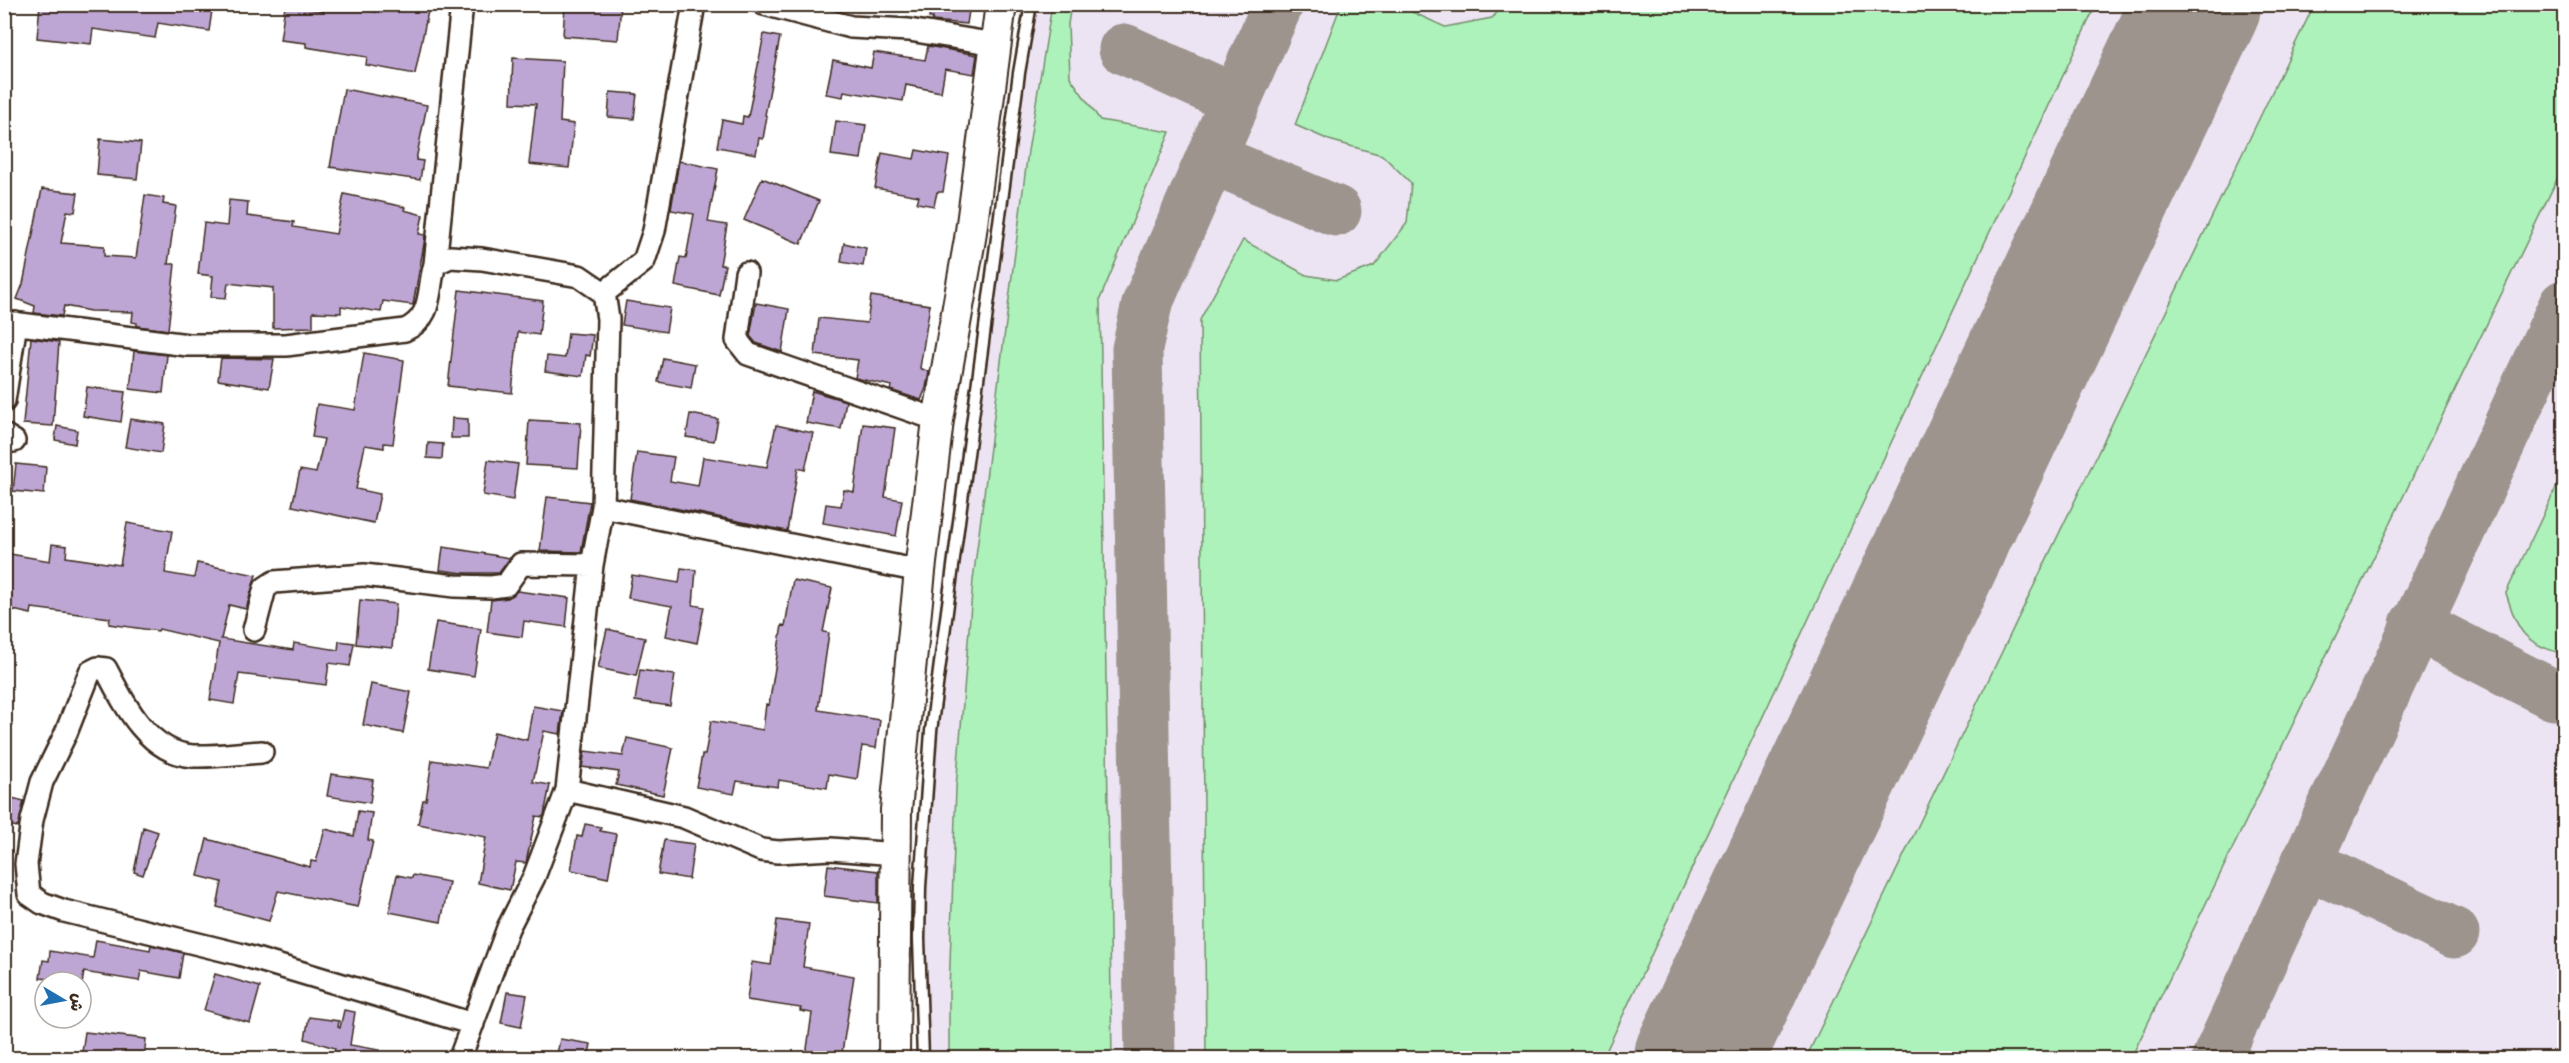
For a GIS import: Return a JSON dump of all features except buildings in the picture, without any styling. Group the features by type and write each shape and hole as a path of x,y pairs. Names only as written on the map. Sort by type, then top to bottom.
{"main road":[{"path":"894,1059 897,810 920,571 938,420 969,238 1001,4"}],"street":[{"path":"4,401 10,323 189,345 286,345 405,330 417,325 424,315 435,264 462,4"},
{"path":"604,293 644,261 654,231 694,4"},
{"path":"764,4 851,27 909,30 995,44"},
{"path":"435,264 450,257 482,259 579,276 604,293 608,320 603,507 592,566 567,790 534,878 508,928 460,1059"},
{"path":"746,273 737,340 748,354 938,420"},
{"path":"603,507 920,571"},
{"path":"254,630 265,588 274,582 364,575 401,581 491,587 506,585 521,564 592,566"},
{"path":"262,752 192,756 169,749 141,727 106,669 94,669 90,672 66,733 42,782 32,820 26,864 29,894 42,903 64,911 239,954 473,1024"},
{"path":"567,790 684,817 761,850 778,852 831,849 896,854"}],"lane":[{"path":"923,1059 920,897 931,731 1017,85 1031,4"}],"shaded area":[{"path":"1022,5 2564,5 2564,1058 916,1058 914,902 920,774 933,652"}],"green space":[{"path":"1052,5 1071,5 1068,24 1070,77 1100,120 1170,132 1100,299 1112,1058 949,1058 956,788 973,580 1028,151"},
{"path":"1341,5 1397,5 1445,27 1492,18 1504,5 2096,5 1603,1058 1206,1058 1200,320 1243,240 1306,275 1337,280 1374,266 1407,223 1411,183 1382,155 1329,140 1295,125"},
{"path":"2314,5 2564,5 2564,165 2131,1058 1806,1058"},
{"path":"2564,471 2564,654 2539,646 2524,634 2514,617 2506,593"}],"taxiway":[{"path":"1150,1058 1137,349 1147,304 1278,4"},
{"path":"1124,49 1236,100"},
{"path":"1211,158 1336,211"},
{"path":"2217,1058 2564,305"},
{"path":"2415,624 2554,695"},
{"path":"2306,863 2454,933"}],"runway":[{"path":"1698,1058 2197,4"}]}
